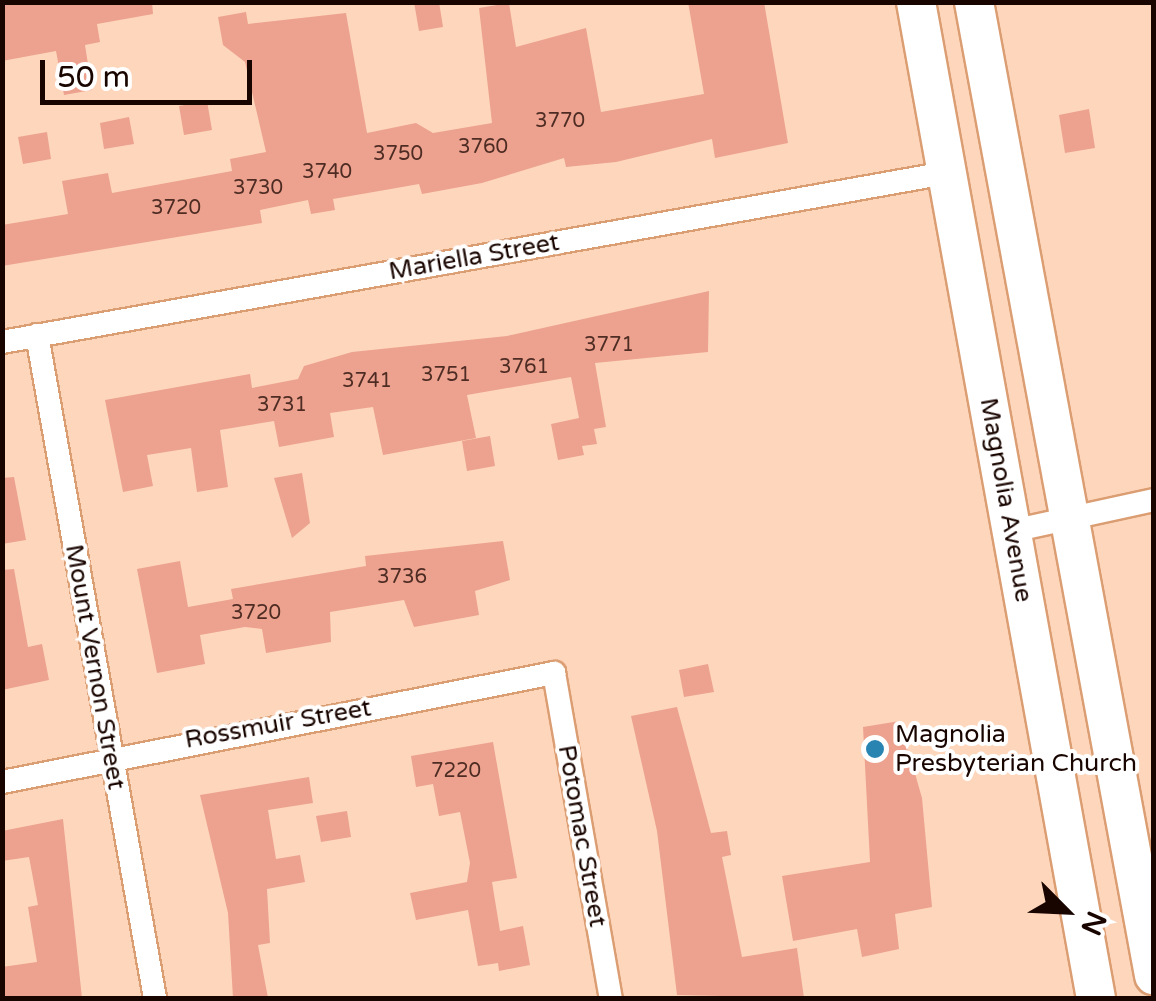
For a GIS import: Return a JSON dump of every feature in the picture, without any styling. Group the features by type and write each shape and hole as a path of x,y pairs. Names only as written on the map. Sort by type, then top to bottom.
{"main road":[{"name":"Magnolia Avenue","path":"916,2 1096,998"},
{"path":"974,2 1154,976"}],"street":[{"name":"Mariella Street","path":"2,342 946,173"},
{"name":"Mount Vernon Street","path":"37,335 155,998"},
{"path":"1012,530 1154,500"},
{"name":"Rossmuir Street","path":"2,782 110,755 554,673"},
{"name":"Potomac Street","path":"554,673 611,998"}],"building":[{"path":"2,2 152,2 153,14 97,24 100,42 85,45 92,90 64,95 56,51 2,61"},
{"path":"414,2 439,2 443,27 419,31"},
{"path":"688,2 764,2 788,143 715,158 712,139 616,162 566,167 564,158 482,183 422,194 419,184 333,199 335,210 311,214 308,200 260,210 262,223 2,266 2,225 68,214 62,181 108,173 112,193 232,171 230,159 266,152 245,62 223,45 218,17 246,12 248,24 346,13 367,133 416,123 433,133 492,123 479,8 509,3 516,47 586,28 601,112 704,94"},
{"path":"207,101 212,130 184,135 179,106"},
{"path":"1089,109 1095,148 1065,153 1059,115"},
{"path":"129,117 134,144 104,149 100,123"},
{"path":"47,132 51,159 23,164 18,137"},
{"path":"709,291 708,352 595,363 606,427 594,429 597,444 582,446 584,455 558,460 551,424 579,418 571,377 467,395 476,438 383,455 373,407 330,413 334,437 279,447 274,421 220,430 228,487 197,492 191,448 147,455 153,486 123,492 105,400 250,374 252,388 298,379 304,366 352,352 507,336"},
{"path":"490,436 495,466 467,471 462,441"},
{"path":"302,473 310,523 292,538 274,478"},
{"path":"14,477 26,540 2,544 2,478"},
{"path":"503,541 510,580 475,591 479,615 414,627 404,600 330,612 331,642 266,653 262,629 245,627 200,635 205,664 157,673 137,569 180,561 188,607 233,599 231,589 366,566 365,556"},
{"path":"14,569 28,647 42,644 49,680 2,690 2,570"},
{"path":"708,664 714,692 684,697 679,670"},
{"path":"677,707 711,833 727,831 731,855 722,857 742,957 797,948 804,998 677,995 657,831 631,716"},
{"path":"900,721 922,798 932,907 895,914 899,949 862,957 857,929 793,941 782,876 870,862 863,727"},
{"path":"493,742 517,878 492,882 500,931 523,926 530,965 499,971 498,963 478,966 468,910 416,920 410,893 467,882 470,863 460,812 439,816 433,784 416,787 411,756"},
{"path":"309,777 313,803 268,810 276,859 300,855 305,882 267,889 270,943 258,945 268,998 233,998 228,913 200,795"},
{"path":"347,811 351,837 321,842 316,816"},
{"path":"63,819 82,998 2,996 2,967 37,962 28,907 38,905 29,857 2,861 2,831"}],"place":[{"name":"Magnolia Presbyterian Church","path":"875,749"}]}
